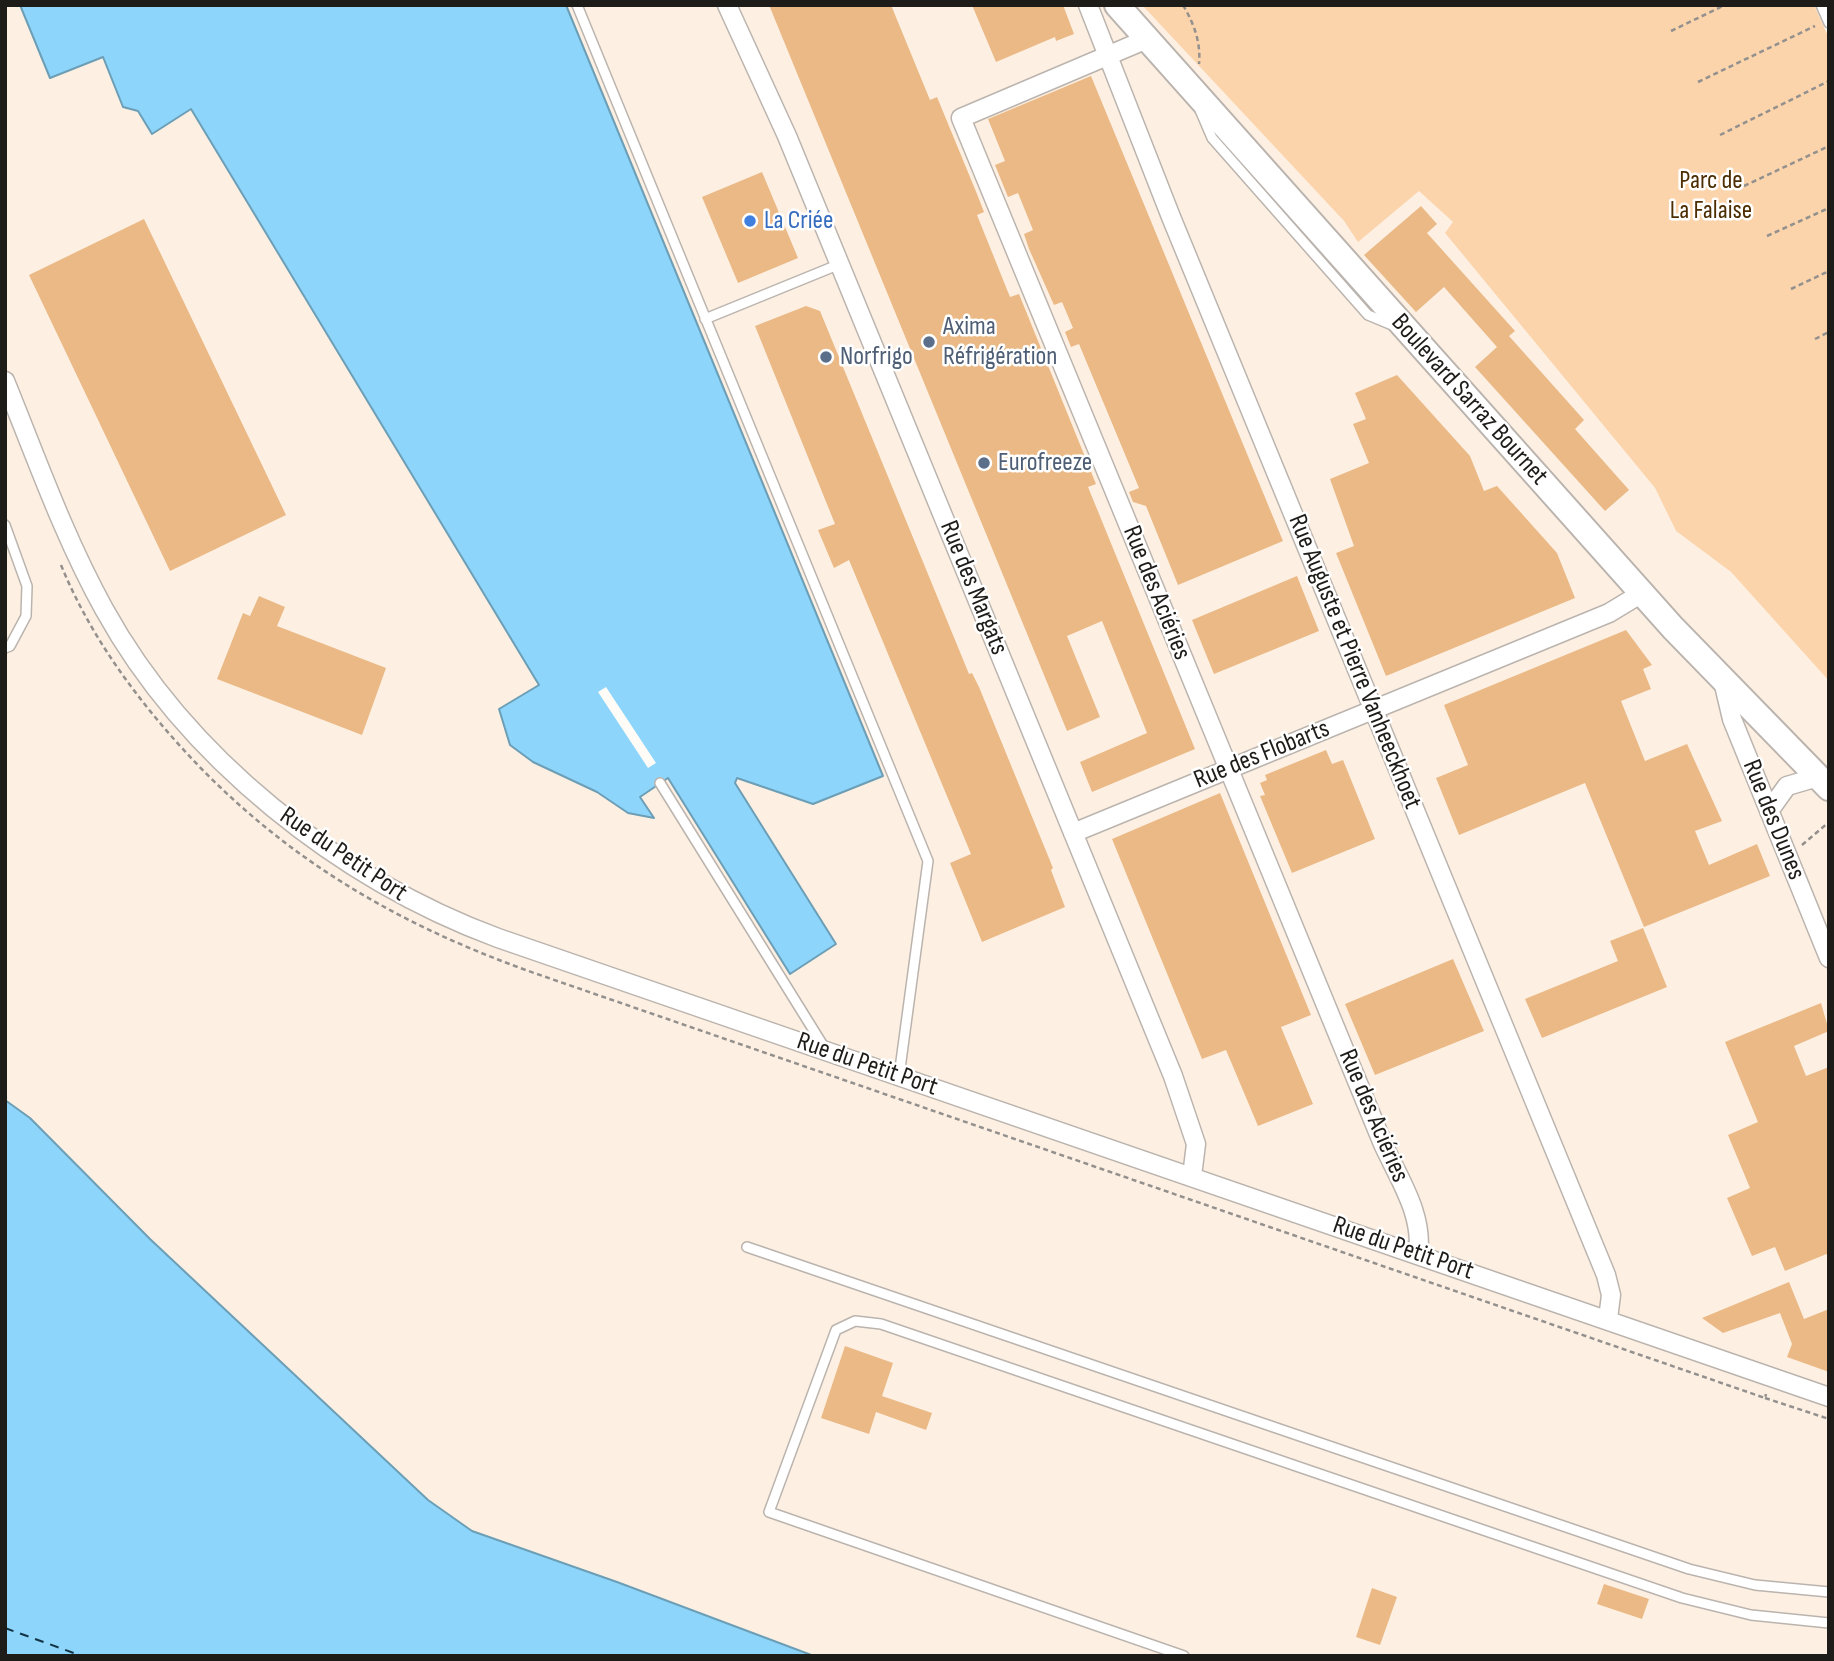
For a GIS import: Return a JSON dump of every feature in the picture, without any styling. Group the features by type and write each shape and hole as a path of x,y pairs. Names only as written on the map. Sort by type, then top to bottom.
{"street":[{"name":"Rue des Margats","path":"727,5 787,136 1190,1122 1196,1151 1192,1176"},
{"name":"Rue Auguste et Pierre Vanheeckhoet","path":"1088,5 1606,1275 1611,1295 1608,1319"},
{"name":"Boulevard Sarraz Bournet","path":"1117,5 1642,593 1723,681 1823,782"},
{"name":"Rue des Aciéries","path":"1147,39 961,118 1228,769 1416,1217 1418,1255"},
{"name":"Rue du Petit Port","path":"5,381 60,515 103,609 156,686 225,765 309,836 392,891 467,927 1829,1397"},
{"name":"Rue des Flobarts","path":"1073,833 1609,613 1642,593"},
{"name":"Rue des Dunes","path":"1723,681 1732,719 1829,958"},
{"path":"1769,811 1787,786 1823,782"}],"lane":[{"path":"577,5 929,861 900,1076"},
{"path":"1821,5 1828,22"},
{"path":"705,319 840,264"},
{"path":"5,525 27,586 26,617 10,646 5,648"},
{"path":"660,783 827,1052"},
{"path":"747,1247 1689,1569 1755,1585 1829,1592"},
{"path":"1184,1656 769,1512 836,1330 855,1321 881,1324 1690,1601 1751,1615 1829,1623"}],"path":[{"path":"1184,5 1195,24 1200,53 1199,68 1191,89"},
{"path":"1671,30 1725,5"},
{"path":"1698,82 1828,22"},
{"path":"1720,135 1829,81"},
{"path":"1744,186 1829,146"},
{"path":"1767,236 1829,208"},
{"path":"1791,289 1829,271"},
{"path":"1815,338 1829,332"},
{"path":"1788,857 1829,822"},
{"path":"1765,1398 1829,1419"}],"shaded area":[{"path":"5,5 20,5 50,78 103,57 123,107 138,111 152,133 190,109 539,685 533,762 597,792 628,813 653,817 640,798 668,778 735,783 736,778 813,804 883,776 566,5 1142,5 1344,221 1358,241 1419,190 1454,223 1445,233 1655,488 1676,531 1731,572 1829,681 1829,1656 814,1656 471,1531 428,1500 150,1239 30,1118 5,1100"}],"green space":[{"name":"Parc de La Falaise","path":"1142,5 1814,5 1829,38 1829,681 1731,572 1676,531 1655,488 1445,233 1453,222 1419,191 1358,242 1344,221"}],"water":[{"path":"20,5 566,5 883,776 813,804 737,778 735,783 836,944 790,974 668,778 640,797 654,818 628,813 597,792 533,762 510,745 499,709 539,685 191,109 152,134 138,111 123,107 103,57 50,78"},
{"path":"5,1100 30,1118 150,1239 428,1500 472,1531 814,1656 5,1656"}],"pier":[{"path":"606,687 656,763 648,768 598,692"}],"building":[{"path":"769,5 891,5 930,100 937,97 977,194 984,212 977,215 1010,297 1019,294 1096,484 1088,487 1195,749 1092,792 1080,762 1147,733 1102,621 1067,636 1100,717 1067,731"},
{"path":"972,5 1063,5 1074,34 1056,41 1055,37 996,62"},
{"path":"1091,76 1283,541 1178,585 1146,506 1133,502 1129,492 1139,488 1079,344 1071,347 1065,332 1073,328 1062,302 1054,305 1029,249 1024,234 1033,230 1018,193 1008,197 995,165 1005,161 988,119"},
{"path":"762,172 798,258 738,283 702,197"},
{"path":"1421,206 1437,224 1427,233 1515,331 1509,336 1584,420 1575,429 1629,490 1605,511 1475,367 1497,347 1444,287 1416,312 1364,255"},
{"path":"144,219 286,515 170,571 29,275"},
{"path":"806,306 820,311 969,674 972,673 979,687 1053,868 1051,870 1065,907 982,942 950,863 971,854 849,560 834,568 818,530 835,524 755,326"},
{"path":"1397,375 1470,456 1484,491 1497,486 1557,553 1575,598 1386,676 1336,553 1354,546 1330,479 1369,463 1353,424 1366,419 1355,393"},
{"path":"1297,576 1319,631 1214,674 1192,620"},
{"path":"259,596 285,607 277,626 386,668 362,735 217,679 243,613 250,616"},
{"path":"1626,630 1652,665 1643,669 1651,689 1621,701 1645,761 1687,744 1722,821 1695,831 1709,865 1757,844 1770,876 1644,927 1585,783 1459,835 1436,778 1468,765 1444,705"},
{"path":"1326,750 1332,764 1343,760 1375,839 1292,873 1260,796 1265,795 1260,783 1267,780 1265,775"},
{"path":"1220,793 1311,1015 1281,1027 1313,1104 1258,1126 1226,1050 1202,1059 1112,839"},
{"path":"1643,928 1667,987 1542,1038 1525,999 1618,961 1610,941"},
{"path":"1453,959 1484,1031 1375,1075 1345,1004"},
{"path":"1821,1003 1829,1031 1794,1046 1806,1076 1829,1067 1829,1253 1785,1271 1775,1247 1752,1256 1727,1198 1750,1188 1728,1135 1758,1122 1725,1042"},
{"path":"1789,1282 1804,1319 1829,1309 1829,1372 1787,1357 1792,1344 1780,1313 1723,1333 1702,1318"},
{"path":"845,1346 893,1363 882,1396 932,1413 926,1430 876,1412 869,1434 821,1418"},
{"path":"1604,1584 1649,1599 1642,1619 1597,1604"},
{"path":"1372,1588 1397,1597 1380,1645 1356,1637"}],"ferry route":[{"path":"5,1628 82,1656"}],"place":[{"name":"La Criée","path":"750,221"},
{"name":"Axima Réfrigération","path":"929,342"},
{"name":"Norfrigo","path":"826,357"},
{"name":"Eurofreeze","path":"984,463"}]}
